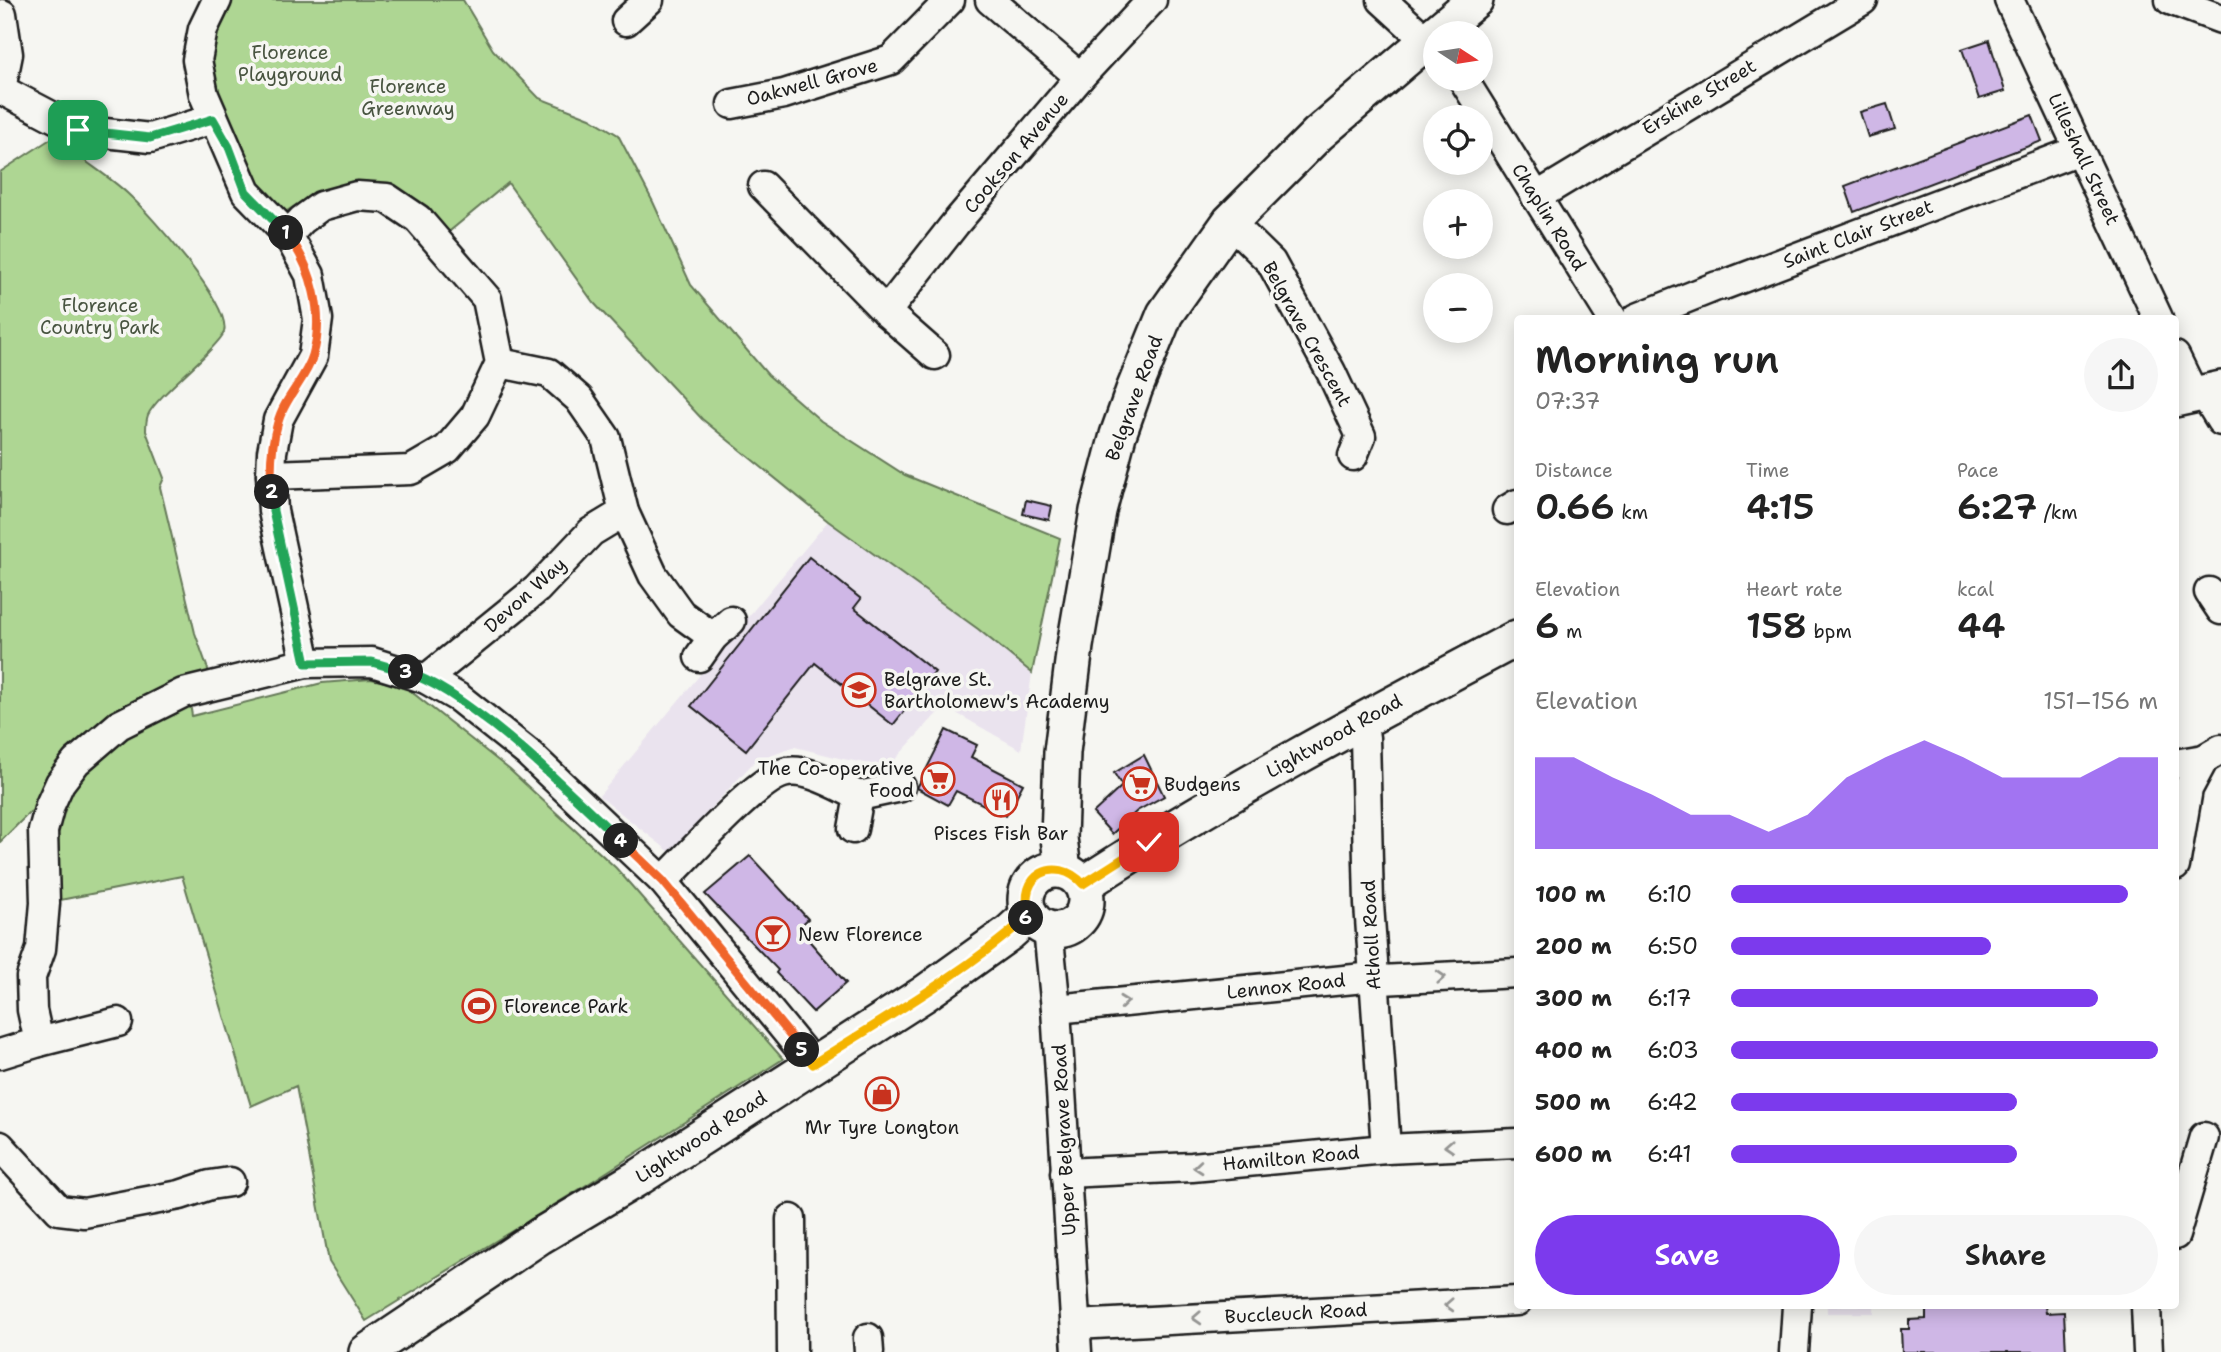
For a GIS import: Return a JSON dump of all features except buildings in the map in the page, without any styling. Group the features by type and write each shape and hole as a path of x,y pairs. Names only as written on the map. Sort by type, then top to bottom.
{"main road":[{"name":"Belgrave Road","path":"1450,21 1475,0"},
{"name":"Belgrave Road","path":"1073,877 1059,838 1062,752 1075,646 1098,511 1126,412 1165,314 1230,222 1318,134 1423,45"},
{"name":"Lightwood Road","path":"1073,877 1149,842 1356,723 1514,640"},
{"path":"1051,870 1073,877 1087,900 1076,923 1065,928 1039,922 1027,895 1034,880 1051,870"},
{"name":"Lightwood Road","path":"367,1352 540,1236 641,1176 923,994 1009,933 1039,922"}],"street":[{"path":"217,0 203,29 197,60 204,95 213,119 229,147 246,192 288,235 310,275 318,318 313,356 278,419 271,475 273,511 306,663"},
{"path":"626,21 649,0"},
{"name":"Oakwell Grove","path":"733,104 784,94 891,61 950,0"},
{"path":"990,0 1080,77"},
{"name":"Cookson Avenue","path":"886,312 955,224 1080,77 1152,0"},
{"path":"1382,0 1423,29"},
{"name":"Erskine Street","path":"1536,197 1863,0"},
{"name":"Lilleshall Street","path":"2009,0 2157,315"},
{"path":"2170,0 2220,16"},
{"path":"8,12 8,54 0,89 78,130 150,138 213,119"},
{"name":"Chaplin Road","path":"1470,91 1610,315"},
{"name":"Saint Clair Street","path":"1644,315 2079,150"},
{"path":"763,186 886,312 923,354"},
{"path":"271,475 411,470 447,449 475,416 500,363 487,299 418,219 387,198 357,195 321,206 288,235"},
{"name":"Belgrave Crescent","path":"1230,222 1271,262 1331,372 1361,436 1353,456"},
{"path":"2179,362 2203,399"},
{"path":"500,363 549,373 579,399 606,438 624,512 653,575 681,614 714,638"},
{"name":"Devon Way","path":"426,679 537,589 591,532 624,512"},
{"path":"39,1042 32,1010 31,977 41,949 46,903 43,831 60,782 76,762 120,725 183,693 306,663 372,662 426,679 458,698 528,753 663,881 813,1064"},
{"name":"Atholl Road","path":"1356,723 1365,737 1373,979 1386,1149"},
{"path":"2179,763 2213,754"},
{"path":"2179,842 2188,789 2213,754"},
{"path":"663,881 756,789 784,772 811,774 859,796 901,788"},
{"path":"853,829 859,796"},
{"name":"Upper Belgrave Road","path":"1039,922 1056,1009 1076,1338"},
{"name":"Lennox Road","path":"1056,1009 1364,978 1514,973"},
{"path":"0,1054 118,1022"},
{"name":"Hamilton Road","path":"1065,1173 1192,1167 1386,1149 1514,1143"},
{"path":"0,1146 59,1210 84,1213 180,1195 215,1177"},
{"path":"2179,1225 2208,1150"},
{"path":"785,1235 792,1352"},
{"name":"Buccleuch Road","path":"1076,1338 1514,1301"},
{"path":"1794,1352 1797,1309"},
{"path":"2147,1309 2148,1352"}],"shaded area":[{"name":"Belgrave St. Bartholomew's Academy","path":"828,521 978,629 1032,673 1021,750 944,706 888,767 795,747 754,762 670,852 599,796"},
{"path":"1827,1309 1874,1309 1874,1313 1827,1313"}],"green space":[{"name":"Florence Greenway","path":"231,0 463,0 493,50 539,98 590,118 618,135 653,202 691,285 768,375 821,421 905,475 1060,538 1032,673 978,629 828,521 702,419 593,302 508,183 445,235 333,188 317,192 282,214 258,193 214,82 209,53"},
{"name":"Florence Park","path":"55,136 83,147 80,157 122,188 153,219 203,281 223,319 224,332 220,339 158,401 146,423 146,431 164,478 160,487 195,633 210,675 189,697 192,716 322,683 371,679 404,686 510,770 616,868 783,1059 588,1184 366,1321 329,1262 296,1086 251,1106 182,876 45,903 43,849 30,812 0,842 0,172"}],"place":[{"name":"Belgrave St. Bartholomew's Academy","path":"859,690"},
{"name":"The Co-operative Food","path":"938,779"},
{"name":"Budgens","path":"1140,784"},
{"name":"Pisces Fish Bar","path":"1001,800"},
{"name":"New Florence","path":"773,934"},
{"name":"Florence Park","path":"479,1006"},
{"name":"Mr Tyre Longton","path":"882,1094"}],"route":[{"path":"78,130 150,138 213,119 229,147 246,192 288,235 310,275 318,318 313,356 278,419 271,475 273,511 306,663 372,662 426,679 458,698 528,753 663,881 813,1064 923,994 1009,933 1030,914 1026,904 1027,895 1030,885 1042,873 1063,870 1075,875 1083,884 1149,842"}],"park label":[{"name":"Florence Playground","path":"290,63"},
{"name":"Florence Country Park","path":"100,316"}]}
